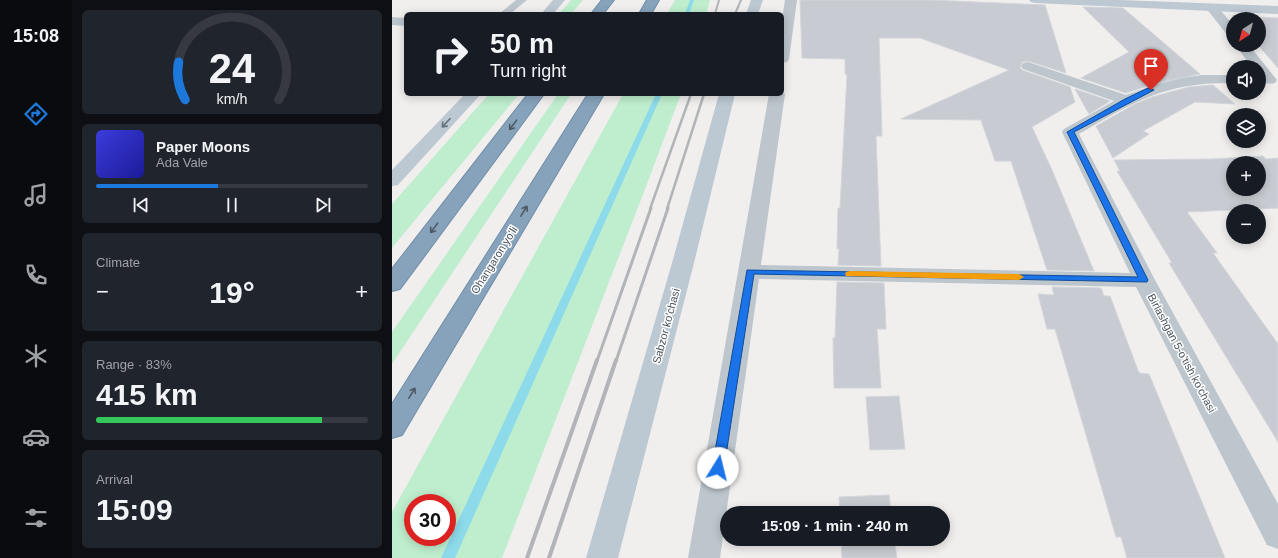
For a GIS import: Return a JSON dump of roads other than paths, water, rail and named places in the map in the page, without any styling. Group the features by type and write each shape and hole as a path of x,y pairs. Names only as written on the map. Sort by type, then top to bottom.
{"highway":[{"path":"599,12 608,0"},
{"path":"646,12 653,0"},
{"path":"392,284 534,96"},
{"name":"Ohangaron yoʻli","path":"392,427 595,96"}],"street":[{"path":"549,12 560,0"},
{"path":"753,12 757,0"},
{"path":"784,46 791,0"},
{"path":"1035,0 1278,10"},
{"path":"1212,8 1226,25"},
{"path":"392,21 404,22"},
{"path":"1247,52 1269,80"},
{"path":"1028,66 1127,100"},
{"name":"Birlashgan 5-o'tish ko'chasi","path":"1226,79 1177,82 1151,90 1127,100 1070,132 1144,280 1278,535"},
{"path":"392,180 471,96"},
{"name":"Sabzor ko'chasi","path":"602,558 684,263 726,96"},
{"path":"704,558 777,96"},
{"path":"750,272 1144,280"}],"lane":[{"path":"507,12 522,0"}],"waterway":[{"path":"688,12 692,0"},
{"path":"448,558 658,96"}],"railway":[{"path":"716,12 719,0"},
{"path":"736,12 741,0"},
{"path":"650,209 690,96"},
{"path":"667,209 703,96"},
{"path":"597,361 651,208"},
{"path":"616,361 668,208"},
{"path":"527,558 597,360"},
{"path":"549,558 616,360"}]}
